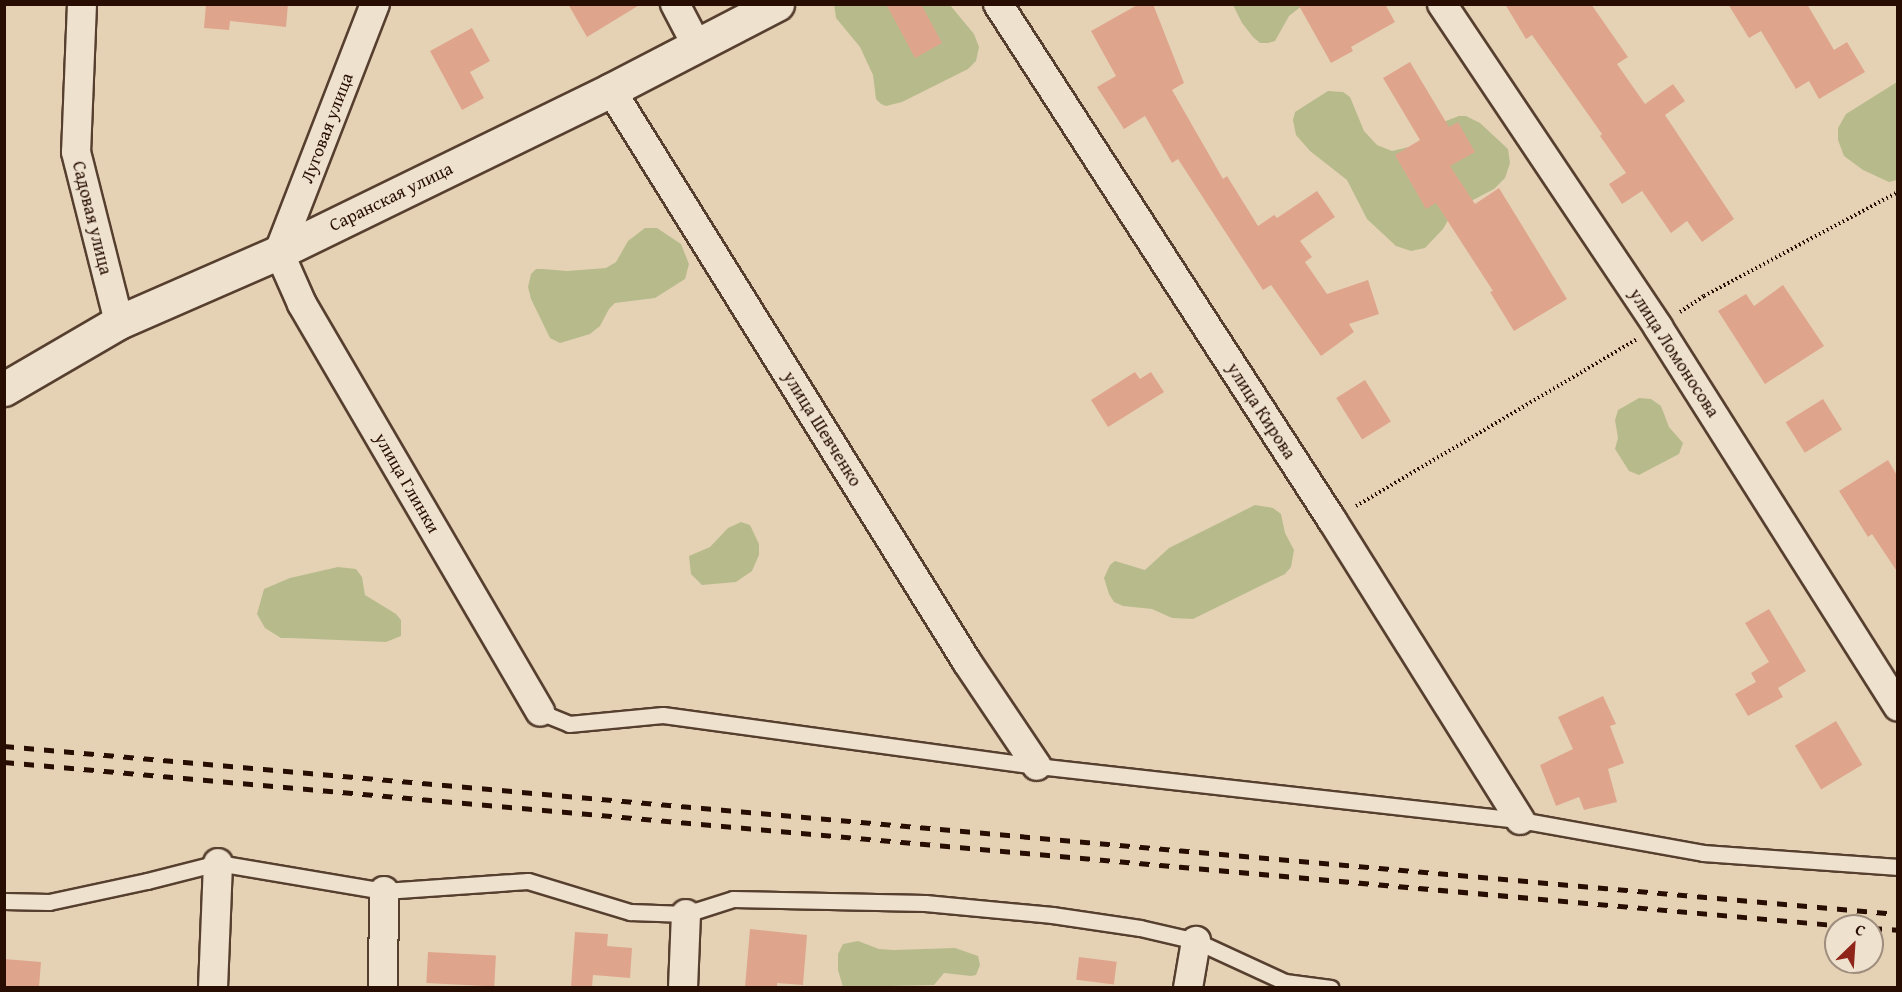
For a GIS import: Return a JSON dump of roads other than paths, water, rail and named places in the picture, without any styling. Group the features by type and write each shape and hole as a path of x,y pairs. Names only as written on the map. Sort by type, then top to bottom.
{"street":[{"name":"Садовая улица","path":"82,4 76,152 119,322"},
{"name":"Луговая улица","path":"279,252 375,4"},
{"path":"675,4 697,46"},
{"name":"Саранская улица","path":"4,389 119,322 279,252 611,90 777,4"},
{"name":"улица Кирова","path":"998,4 1332,520 1520,820"},
{"name":"улица Ломоносова","path":"1442,4 1658,327 1898,706"},
{"name":"улица Шевченко","path":"611,90 967,662 1037,766"},
{"name":"улица Глинки","path":"279,252 302,304 540,712"},
{"path":"213,987 218,863"},
{"path":"383,987 384,891"},
{"path":"683,987 686,914"},
{"path":"1188,987 1196,941"}],"lane":[{"path":"540,712 569,724 663,715 1037,766 1520,820 1703,853 1898,867"},
{"path":"4,901 49,902 218,863 384,891 528,881 630,912 686,914 732,899 925,903 1052,915 1140,928 1196,941 1285,982 1331,987"}],"railway":[{"path":"4,746 1898,914"},
{"path":"4,762 1824,924"},
{"path":"1884,929 1898,930"}]}
